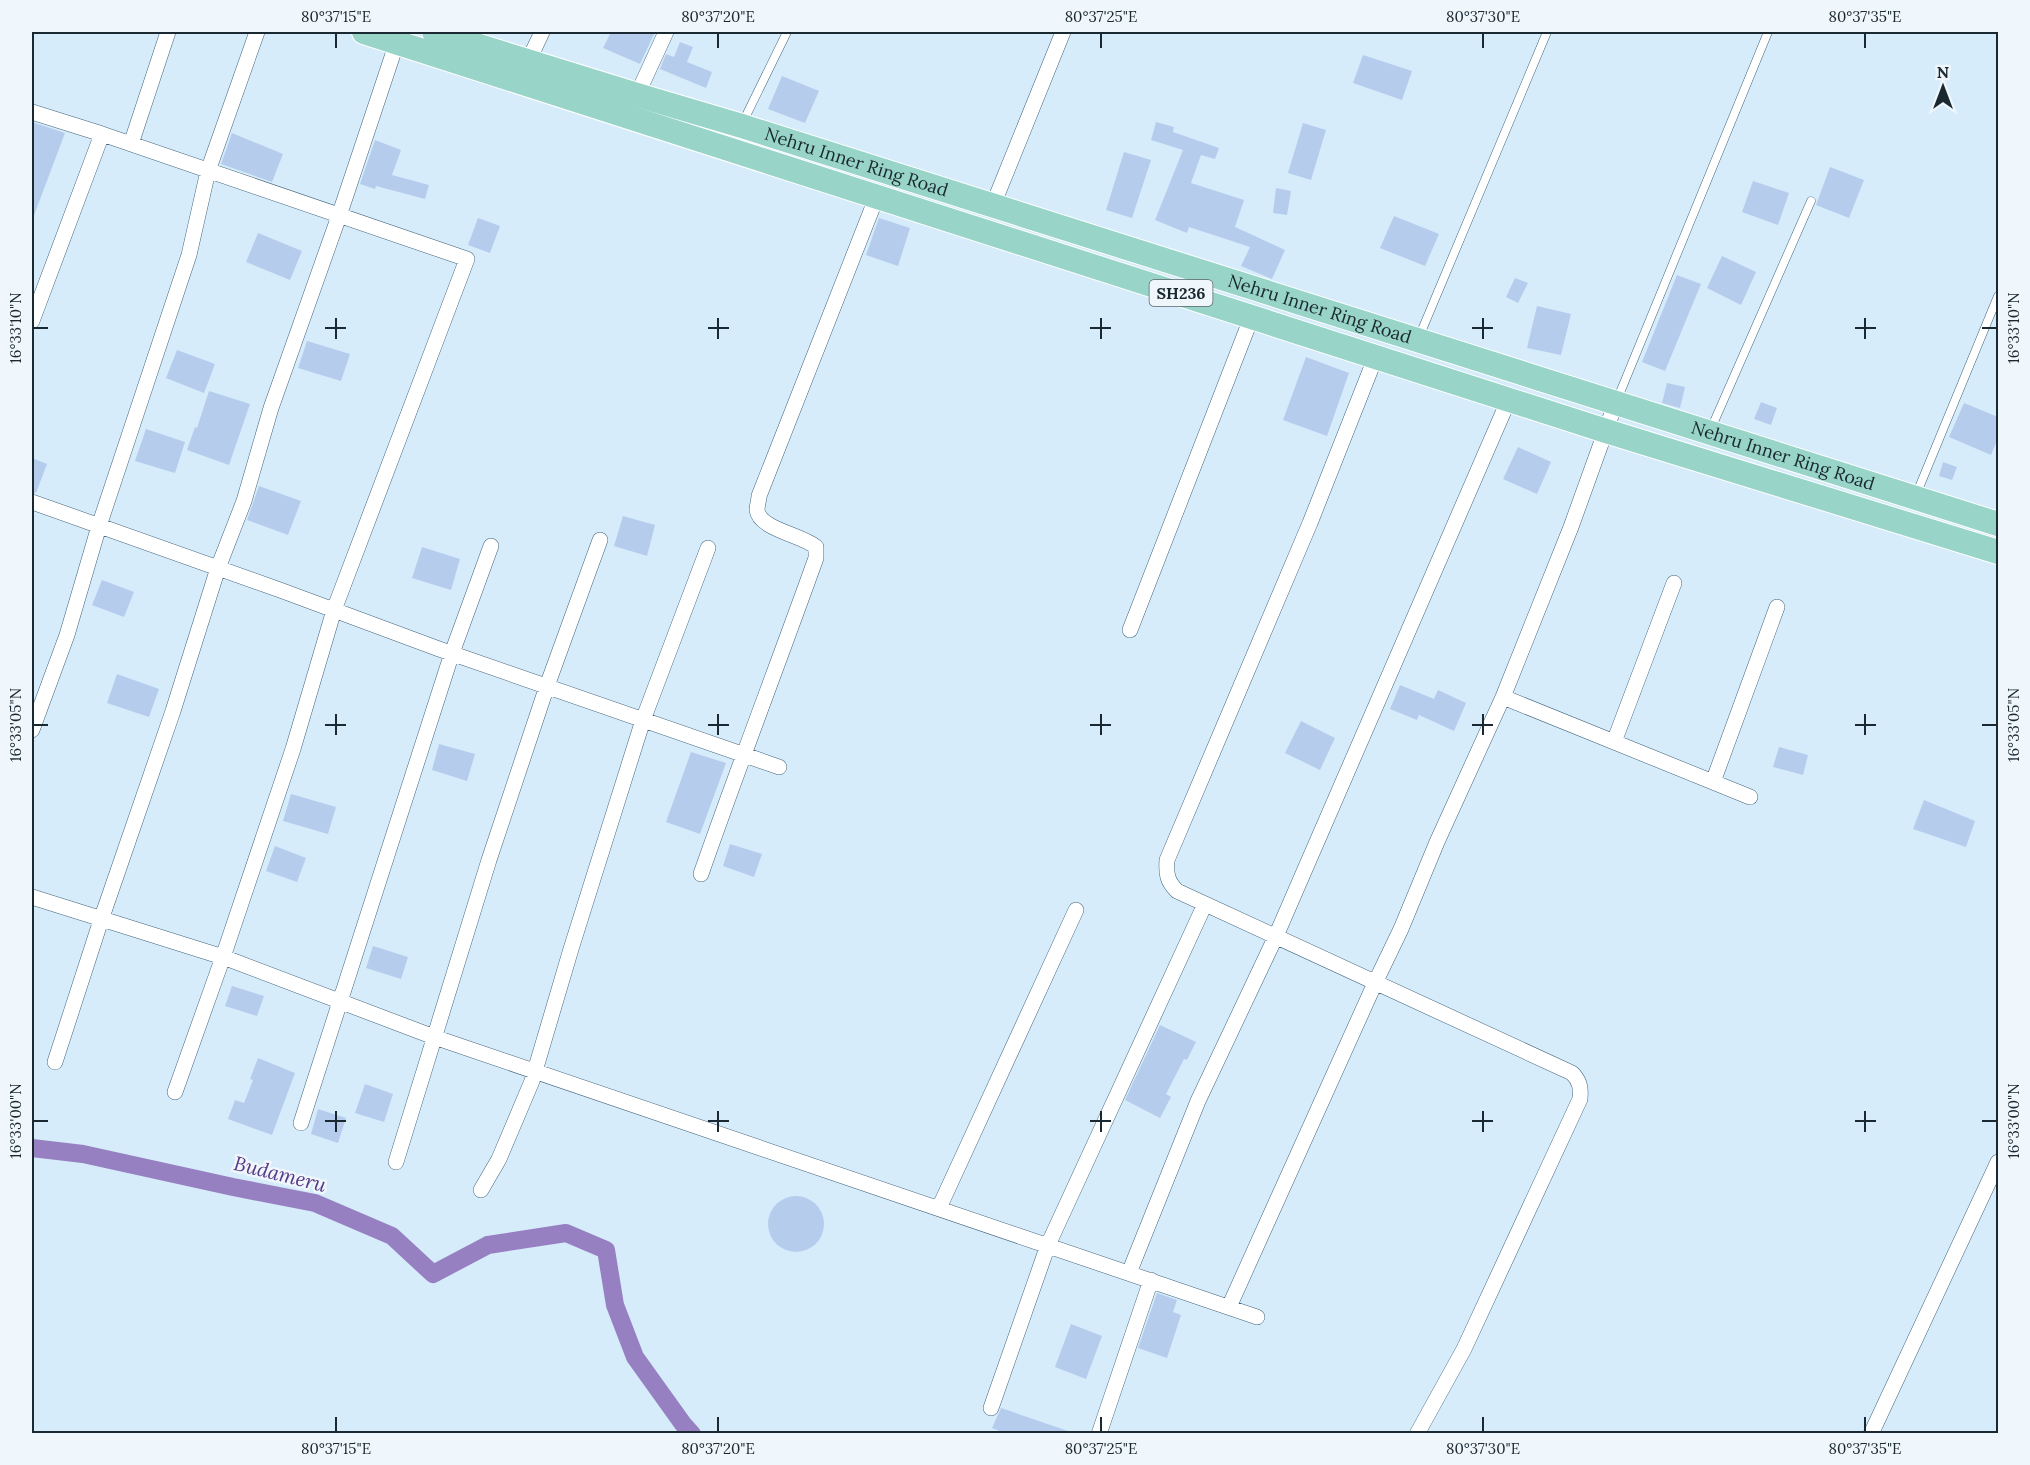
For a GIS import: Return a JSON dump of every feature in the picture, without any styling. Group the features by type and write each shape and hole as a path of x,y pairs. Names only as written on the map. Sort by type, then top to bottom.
{"main road":[{"name":"SH236","path":"364,32 1606,431 1998,552"},
{"name":"Nehru Inner Ring Road","path":"434,32 742,126 1998,524"}],"street":[{"path":"131,144 168,32"},
{"path":"32,730 67,635 99,526 189,255 208,171 257,32"},
{"path":"528,62 542,32"},
{"path":"637,95 666,32"},
{"path":"993,205 1063,32"},
{"path":"55,1062 218,568 244,501 271,408 397,42"},
{"path":"32,112 467,259 334,610 293,749 224,957 175,1092"},
{"path":"32,321 102,134"},
{"path":"701,874 742,754 776,670 816,558 816,547 809,541 764,522 757,512 759,496 877,196"},
{"path":"1130,630 1252,316"},
{"path":"1376,356 1310,523 1167,861 1166,873 1168,882 1177,891 1572,1073 1579,1080 1580,1099 1464,1349 1417,1434"},
{"path":"1129,1273 1198,1101 1276,936 1509,399"},
{"path":"1228,1307 1401,929 1437,842 1503,697 1571,527 1616,402"},
{"path":"32,502 452,653 779,767"},
{"path":"396,1162 489,860 547,686 600,540"},
{"path":"301,1123 452,653 491,546"},
{"path":"481,1190 499,1159 535,1071 643,720 708,548"},
{"path":"1614,742 1674,583"},
{"path":"1713,782 1777,607"},
{"path":"1503,697 1750,797"},
{"path":"32,897 224,957 434,1037 1257,1317"},
{"path":"992,1408 1048,1245 1205,904"},
{"path":"939,1208 1076,910"},
{"path":"1871,1434 1998,1162"},
{"path":"1099,1434 1151,1280"}],"lane":[{"path":"742,126 787,32"},
{"path":"1418,340 1547,32"},
{"path":"1616,402 1768,32"},
{"path":"1709,432 1811,201"},
{"path":"1915,499 1998,296"}],"building":[{"path":"611,32 655,32 640,64 603,48"},
{"path":"680,42 693,47 687,62 712,72 706,88 660,69 666,54 674,57"},
{"path":"1363,55 1412,71 1402,100 1353,83"},
{"path":"782,76 819,91 805,123 768,109"},
{"path":"32,122 65,133 33,218 32,218"},
{"path":"1156,122 1174,127 1173,132 1219,148 1215,159 1201,155 1191,183 1244,200 1235,227 1285,250 1272,279 1241,266 1250,247 1189,227 1187,233 1155,220 1183,150 1151,140"},
{"path":"1303,123 1326,130 1311,180 1288,173"},
{"path":"232,133 283,154 272,182 221,164"},
{"path":"375,140 401,150 392,175 429,185 425,199 360,184"},
{"path":"1124,152 1151,160 1132,218 1106,210"},
{"path":"1830,167 1864,180 1849,218 1816,205"},
{"path":"1753,181 1789,193 1778,225 1742,212"},
{"path":"1276,188 1291,191 1287,215 1273,213"},
{"path":"1394,216 1439,234 1425,266 1380,248"},
{"path":"478,218 500,226 490,253 468,245"},
{"path":"879,218 910,228 898,266 866,255"},
{"path":"258,233 302,251 290,280 246,262"},
{"path":"1722,256 1756,272 1741,305 1707,288"},
{"path":"1677,275 1701,284 1665,371 1642,362"},
{"path":"1515,278 1528,283 1518,303 1506,297"},
{"path":"1537,306 1571,314 1561,355 1527,348"},
{"path":"307,341 350,354 341,381 298,368"},
{"path":"177,350 215,364 204,393 166,378"},
{"path":"1306,357 1349,373 1327,436 1283,420"},
{"path":"1667,383 1685,387 1680,408 1662,403"},
{"path":"209,391 250,404 229,465 187,450"},
{"path":"1761,402 1777,408 1771,425 1754,419"},
{"path":"1964,403 1998,417 1998,438 1991,455 1949,437"},
{"path":"146,429 185,442 175,473 135,461"},
{"path":"1518,447 1551,462 1537,494 1503,479"},
{"path":"32,458 47,464 36,493 32,492"},
{"path":"1943,462 1957,467 1952,480 1939,476"},
{"path":"259,486 301,501 288,535 247,520"},
{"path":"623,516 655,525 647,556 614,546"},
{"path":"422,547 460,559 451,590 412,578"},
{"path":"102,580 134,592 124,617 92,605"},
{"path":"117,674 159,689 149,717 107,703"},
{"path":"1400,685 1434,699 1438,690 1466,703 1454,731 1419,715 1417,720 1390,709"},
{"path":"1301,721 1335,738 1320,770 1285,753"},
{"path":"439,744 475,754 467,781 432,770"},
{"path":"1779,747 1808,755 1803,775 1773,767"},
{"path":"691,752 726,763 700,834 666,822"},
{"path":"291,794 336,807 328,834 283,821"},
{"path":"1924,800 1975,821 1966,847 1913,829"},
{"path":"730,844 762,854 754,877 723,866"},
{"path":"275,846 306,858 297,882 266,871"},
{"path":"373,946 408,957 401,979 366,968"},
{"path":"232,986 264,996 257,1016 225,1006"},
{"path":"1160,1025 1196,1042 1187,1060 1184,1059 1166,1094 1171,1097 1160,1118 1125,1100"},
{"path":"258,1058 295,1073 272,1135 228,1119 235,1100 244,1103"},
{"path":"365,1084 393,1094 384,1122 355,1113"},
{"path":"318,1109 346,1118 338,1143 311,1134"},
{"path":"796,1196 807,1198 816,1204 822,1213 824,1224 822,1235 816,1244 807,1250 796,1252 785,1250 776,1244 770,1235 768,1224 770,1213 776,1204 785,1198"},
{"path":"1157,1293 1177,1300 1173,1312 1181,1315 1167,1358 1138,1348"},
{"path":"1071,1324 1102,1336 1086,1379 1055,1367"},
{"path":"1001,1408 1068,1431 1067,1434 1007,1434 992,1428"}],"waterway":[{"name":"Budameru","path":"32,1148 83,1154 315,1203 392,1236 433,1274 488,1245 566,1233 606,1250 615,1305 635,1357 692,1434"}]}
